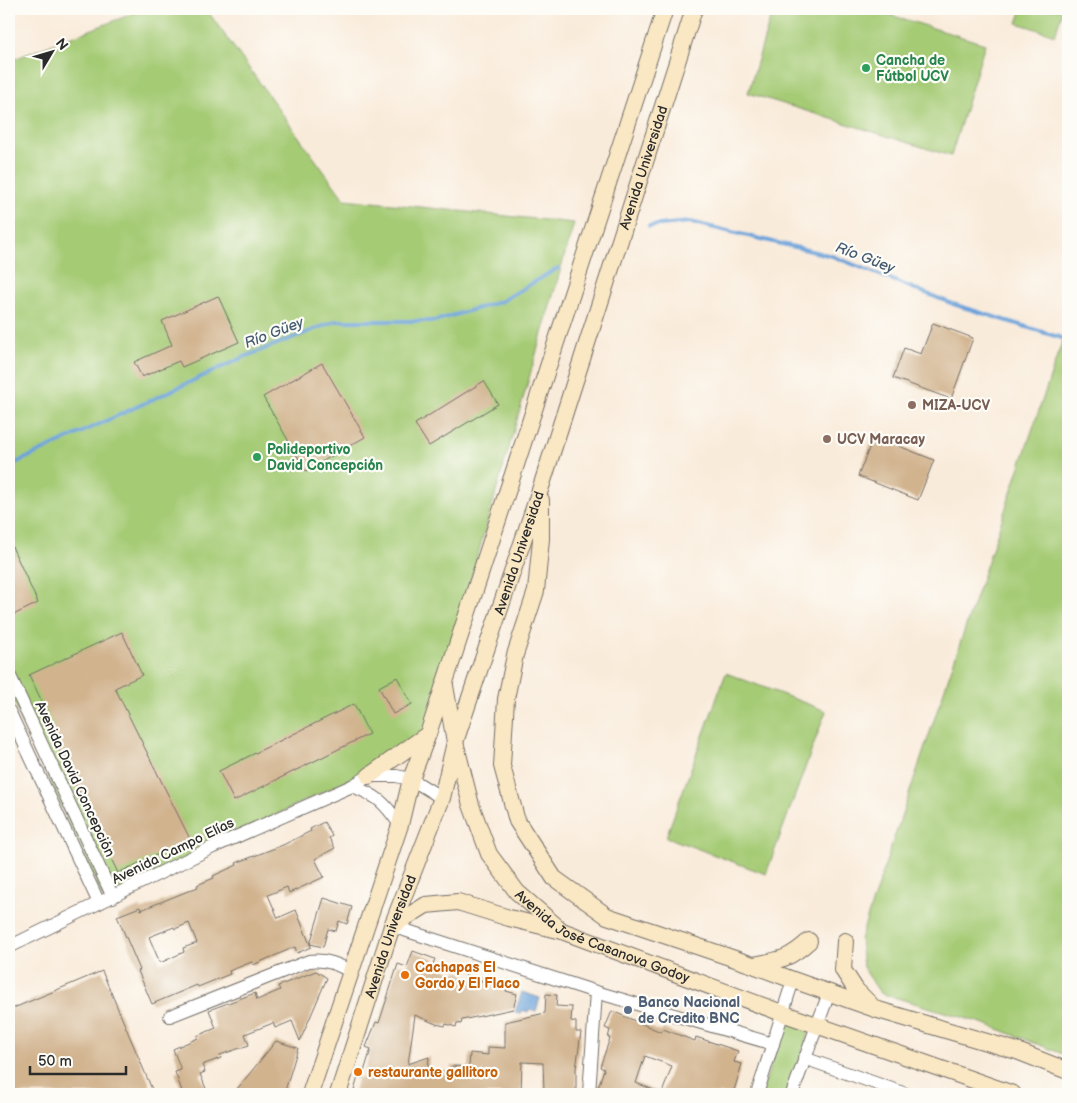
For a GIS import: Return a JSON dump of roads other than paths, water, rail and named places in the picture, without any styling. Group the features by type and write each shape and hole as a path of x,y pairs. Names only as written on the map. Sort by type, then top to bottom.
{"street":[{"name":"Avenida Universidad","path":"310,1094 400,826 411,779 445,684 665,9"},
{"name":"Avenida Universidad","path":"338,1094 392,926 442,798 455,742 541,487 694,9"},
{"path":"642,81 667,91"},
{"name":"Avenida José Casanova Godoy","path":"541,487 541,539 536,592 515,655 506,699 502,766 518,821 554,878 607,916 753,965 829,993"},
{"name":"Avenida David Concepción","path":"9,674 113,897"},
{"name":"Avenida José Casanova Godoy","path":"445,684 455,742 470,805 489,854 517,892 562,930 782,1013 1013,1094"},
{"path":"9,711 98,904"},
{"path":"369,776 428,734"},
{"path":"369,776 381,775 411,779 442,798"},
{"name":"Avenida Campo Elías","path":"9,947 213,848 352,786 369,776"},
{"path":"352,786 377,798 387,806 400,826"},
{"path":"392,926 426,905 458,902 508,918 562,930"},
{"path":"392,926 596,992 773,1044"},
{"path":"844,940 843,970 856,990 875,1008"},
{"path":"753,965 795,954 809,941"},
{"path":"170,1016 309,961 332,962 352,972"},
{"path":"757,1094 792,980"},
{"path":"589,1094 596,992"},
{"path":"792,1094 829,993 1017,1051 1068,1071"},
{"path":"804,1058 906,1094"}],"water":[{"path":"522,992 540,998 536,1011 529,1009 528,1012 522,1010 520,1014 515,1012"}],"waterway":[{"name":"Río Güey","path":"649,226 690,222 832,256 953,304 1068,340"},
{"name":"Río Güey","path":"9,466 244,357 336,321 434,321 502,301 558,268"}],"place":[{"name":"Cancha de Fútbol UCV","path":"866,68"},
{"name":"MIZA-UCV","path":"912,405"},
{"name":"UCV Maracay","path":"827,439"},
{"name":"Polideportivo David Concepción","path":"257,457"},
{"name":"Cachapas El Gordo y El Flaco","path":"405,975"},
{"name":"Banco Nacional de Credito BNC","path":"628,1010"},
{"name":"restaurante gallitoro","path":"358,1072"}]}
